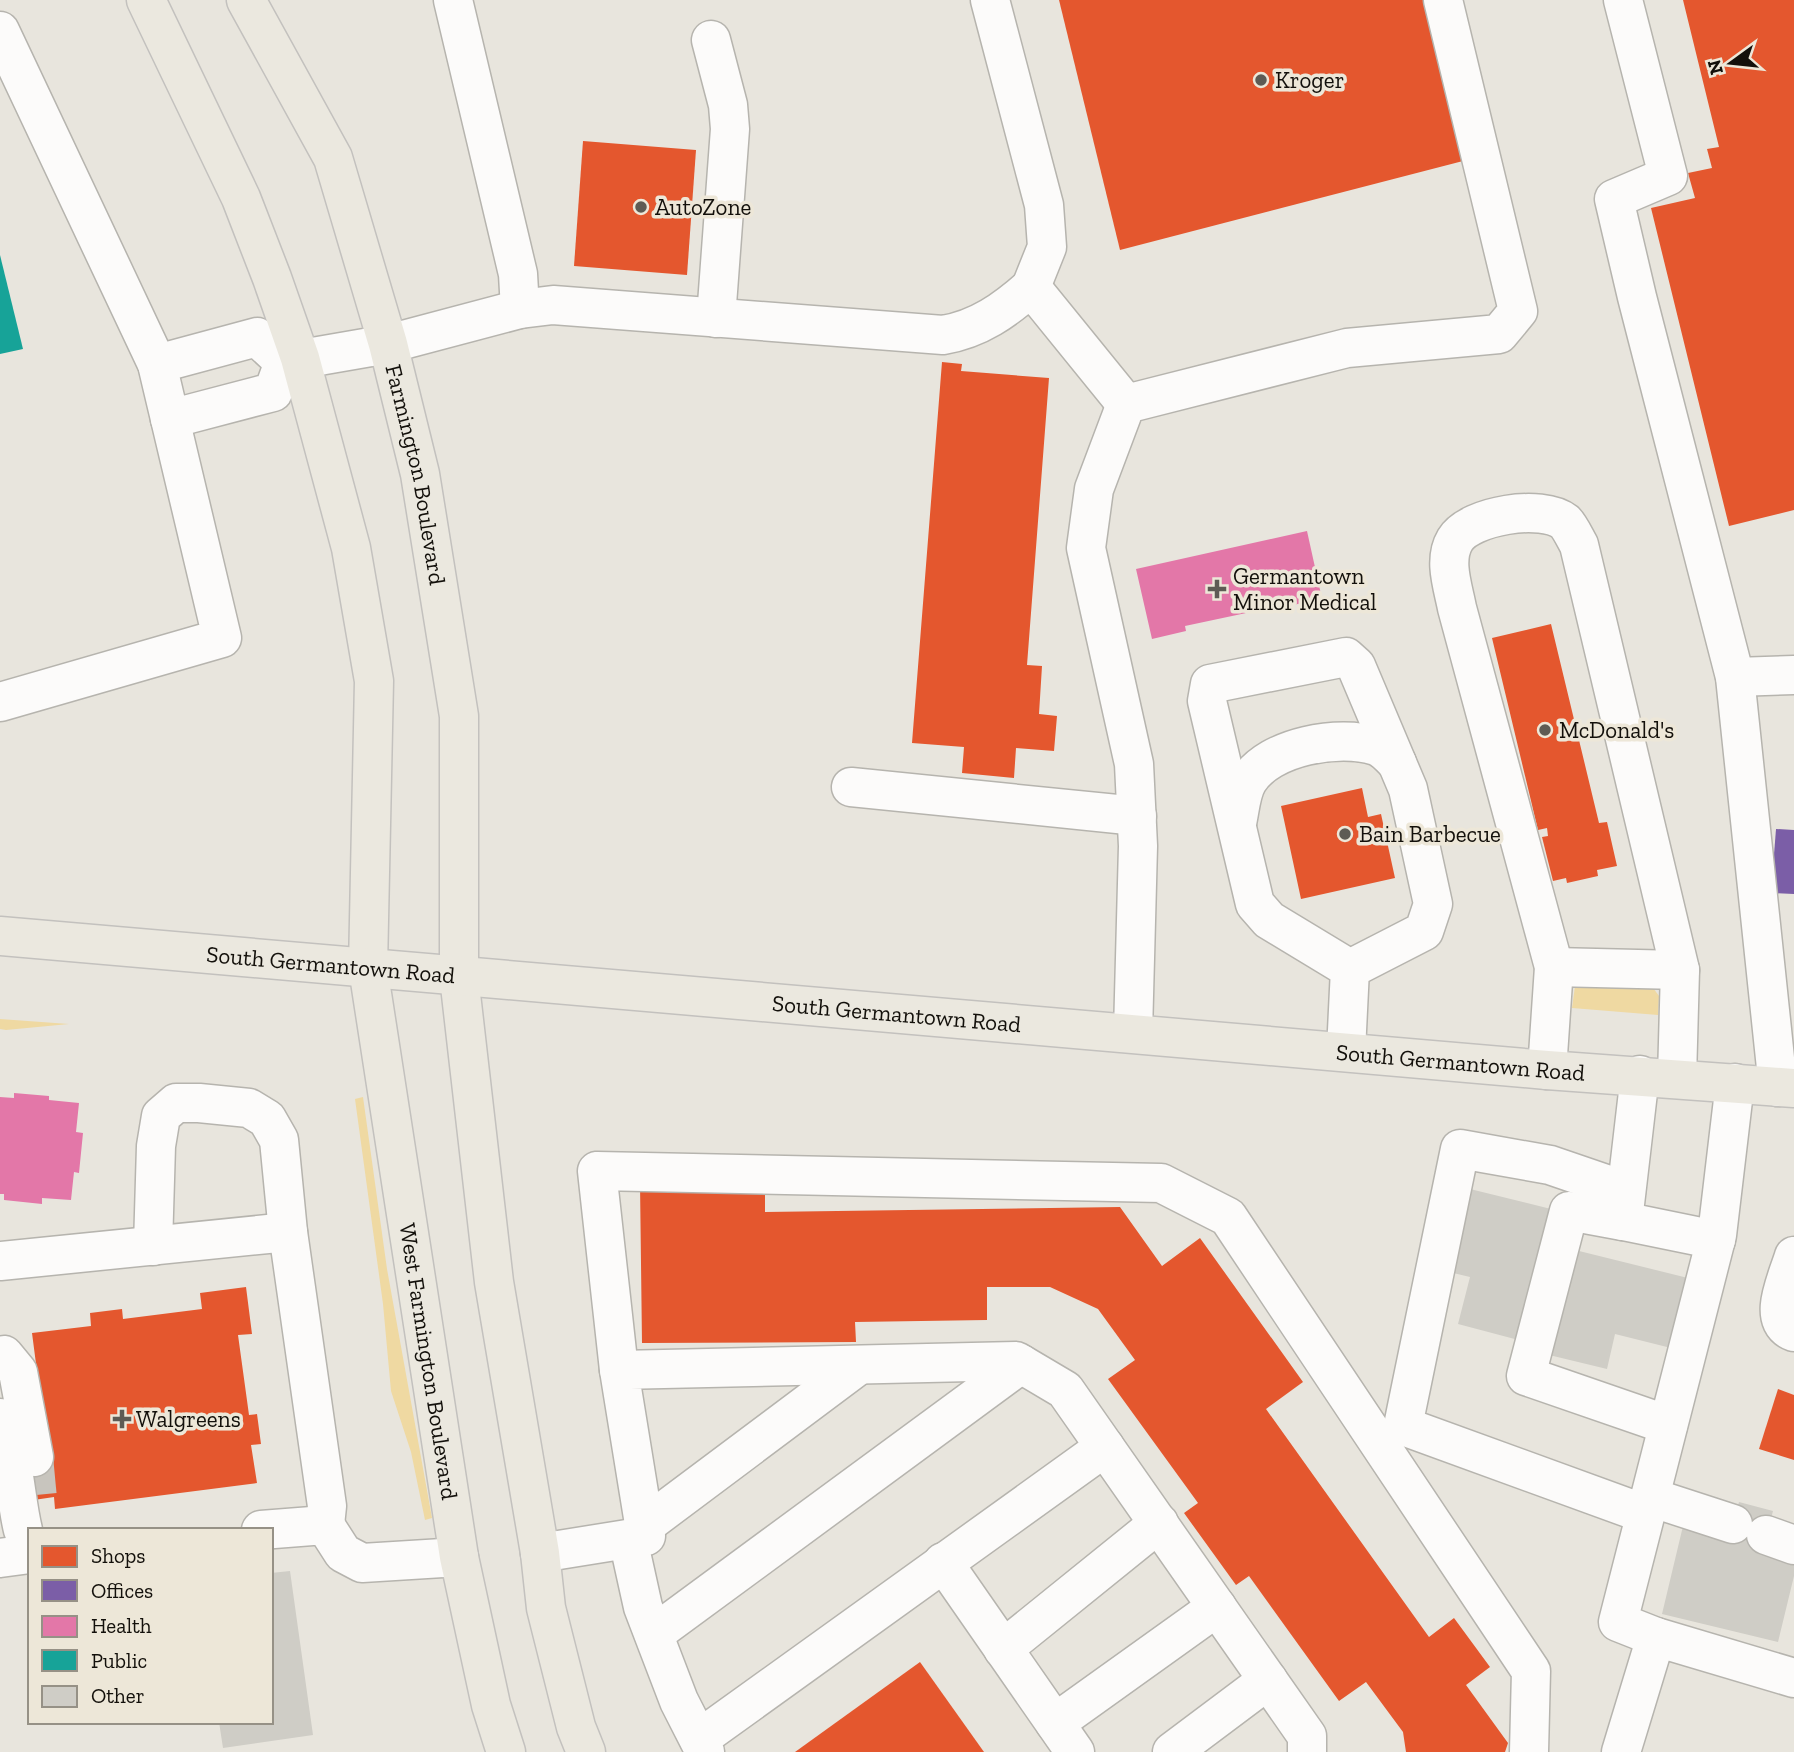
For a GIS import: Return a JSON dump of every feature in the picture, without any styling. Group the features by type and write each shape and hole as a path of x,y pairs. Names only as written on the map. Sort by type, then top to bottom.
{"main road":[{"path":"146,0 241,198 351,548 373,681 368,968"},
{"name":"Farmington Boulevard","path":"246,0 333,158 388,344 420,474 459,716 459,977"},
{"name":"South Germantown Road","path":"0,936 1547,1070 1786,1088"},
{"name":"West Farmington Boulevard","path":"368,968 459,1557 491,1704 506,1752"},
{"path":"459,977 494,1282 540,1553 546,1608 576,1727 586,1752"}],"lane":[{"path":"453,0 518,274 520,309"},
{"path":"157,364 257,337 292,360 388,344 520,309 553,305 943,335 963,332 990,319 1031,287 1046,247 1044,205 990,0"},
{"path":"1126,404 1347,348 1499,334 1518,311 1443,0"},
{"path":"1623,0 1668,177 1614,199 1735,677 1779,968 1786,1088"},
{"path":"0,31 157,364 222,638 0,702"},
{"path":"711,40 728,104 730,129 716,318"},
{"path":"1031,287 1126,404"},
{"path":"170,419 272,392 292,360"},
{"path":"1126,404 1094,489 1086,548 1134,764 1139,846 1133,1033"},
{"path":"1547,1070 1554,967 1457,608 1448,563 1455,540 1471,525 1512,514 1540,513 1565,522 1579,545 1680,970 1677,1078"},
{"path":"1346,657 1356,666 1408,789 1433,904 1424,931 1350,969 1269,920 1255,904 1207,701 1210,684 1346,657"},
{"path":"1735,677 1794,675"},
{"path":"1237,823 1247,782 1261,766 1279,754 1316,745 1353,741 1379,747 1397,763"},
{"path":"851,787 1137,816"},
{"path":"1554,967 1680,970"},
{"path":"1346,1051 1350,969"},
{"path":"1625,1206 1640,1075"},
{"path":"1735,1083 1716,1240 1618,1622 1656,1637 1794,1678"},
{"path":"153,1246 156,1146 161,1116 176,1103 249,1108 267,1119 279,1140 288,1231 327,1506 325,1525 343,1553 362,1563 459,1557"},
{"path":"1716,1240 1625,1206 1550,1165 1460,1149 1403,1426 1647,1506 1764,1535"},
{"path":"1105,1447 943,1562 702,1745 679,1701 643,1607 597,1171 1161,1183 1228,1217 1531,1671 1529,1752"},
{"path":"1625,1206 1569,1211 1526,1376 1668,1425"},
{"path":"0,1262 288,1231"},
{"path":"1794,1256 1779,1309 1780,1320 1786,1329 1794,1332"},
{"path":"1,1351 18,1372 9,1438 20,1533"},
{"path":"619,1370 1016,1361 1065,1391 1307,1736 1307,1752"},
{"path":"654,1634 1021,1364"},
{"path":"540,1553 636,1533 859,1365"},
{"path":"1003,1649 1159,1523"},
{"path":"273,1529 325,1525"},
{"path":"943,1562 1065,1737 1217,1607"},
{"path":"1624,1751 1656,1637"},
{"path":"1172,1752 1268,1680"}],"shaded area":[{"path":"1651,985 1659,996 1658,1015 1572,1008 1575,986"},
{"path":"0,1019 69,1024 6,1030 0,1029"},
{"path":"363,1097 387,1269 432,1518 425,1520 411,1452 391,1391 383,1304 355,1099"}],"building: Shops":[{"name":"Kroger","path":"1059,0 1424,0 1463,161 1120,250"},
{"path":"1683,0 1794,0 1794,510 1729,526 1651,208 1695,198 1688,173 1712,168 1707,149 1719,147"},
{"path":"583,141 696,150 687,275 574,266"},
{"path":"942,362 962,364 961,371 1049,378 1027,665 1042,666 1039,714 1057,716 1054,751 1016,748 1014,778 962,773 964,747 912,743"},
{"name":"McDonald's","path":"1551,624 1599,823 1607,822 1617,866 1597,870 1598,876 1567,883 1566,878 1553,881 1542,837 1548,836 1547,828 1538,830 1492,638"},
{"path":"1362,788 1368,817 1381,814 1395,878 1301,899 1281,806"},
{"path":"765,1182 765,1212 1120,1207 1162,1266 1200,1238 1303,1382 1266,1409 1429,1637 1454,1618 1490,1667 1466,1685 1508,1743 1505,1752 1406,1752 1403,1732 1366,1682 1339,1701 1249,1576 1236,1585 1184,1513 1198,1503 1108,1379 1135,1360 1098,1309 1050,1287 987,1287 987,1320 855,1322 856,1342 642,1343 640,1183"},
{"name":"Walgreens","path":"246,1287 252,1334 238,1335 249,1415 257,1414 261,1444 251,1445 257,1483 55,1509 54,1497 27,1501 21,1459 48,1456 32,1333 91,1326 90,1313 122,1309 123,1319 202,1309 200,1293"},
{"path":"1778,1389 1794,1395 1794,1460 1759,1449"},
{"path":"920,1662 984,1752 795,1752"}],"building: Offices":[{"path":"1776,829 1794,830 1794,894 1771,893"}],"building: Health":[{"path":"1307,531 1322,599 1185,626 1186,631 1152,639 1136,569"},
{"path":"14,1093 49,1096 49,1100 79,1103 76,1132 83,1133 79,1173 74,1172 71,1200 42,1198 42,1204 4,1200 4,1194 0,1194 0,1097 14,1098"}],"building: Public":[{"path":"0,255 23,349 0,354"}],"building: Other":[{"path":"1470,1189 1563,1212 1530,1343 1458,1324 1470,1277 1449,1272"},
{"path":"1571,1249 1692,1279 1675,1349 1615,1334 1607,1369 1545,1354"},
{"path":"1739,1502 1773,1511 1763,1549 1794,1557 1794,1576 1778,1642 1662,1614 1683,1526 1733,1524"},
{"path":"290,1571 313,1735 223,1748 219,1724 273,1724 273,1573"}],"tunnel":[{"path":"34,1457 38,1499"}],"place":[{"name":"Kroger","path":"1261,80"},
{"name":"AutoZone","path":"641,207"},
{"name":"Germantown Minor Medical","path":"1217,589"},
{"name":"McDonald's","path":"1545,730"},
{"name":"Bain Barbecue","path":"1345,834"},
{"name":"Walgreens","path":"122,1419"}]}
